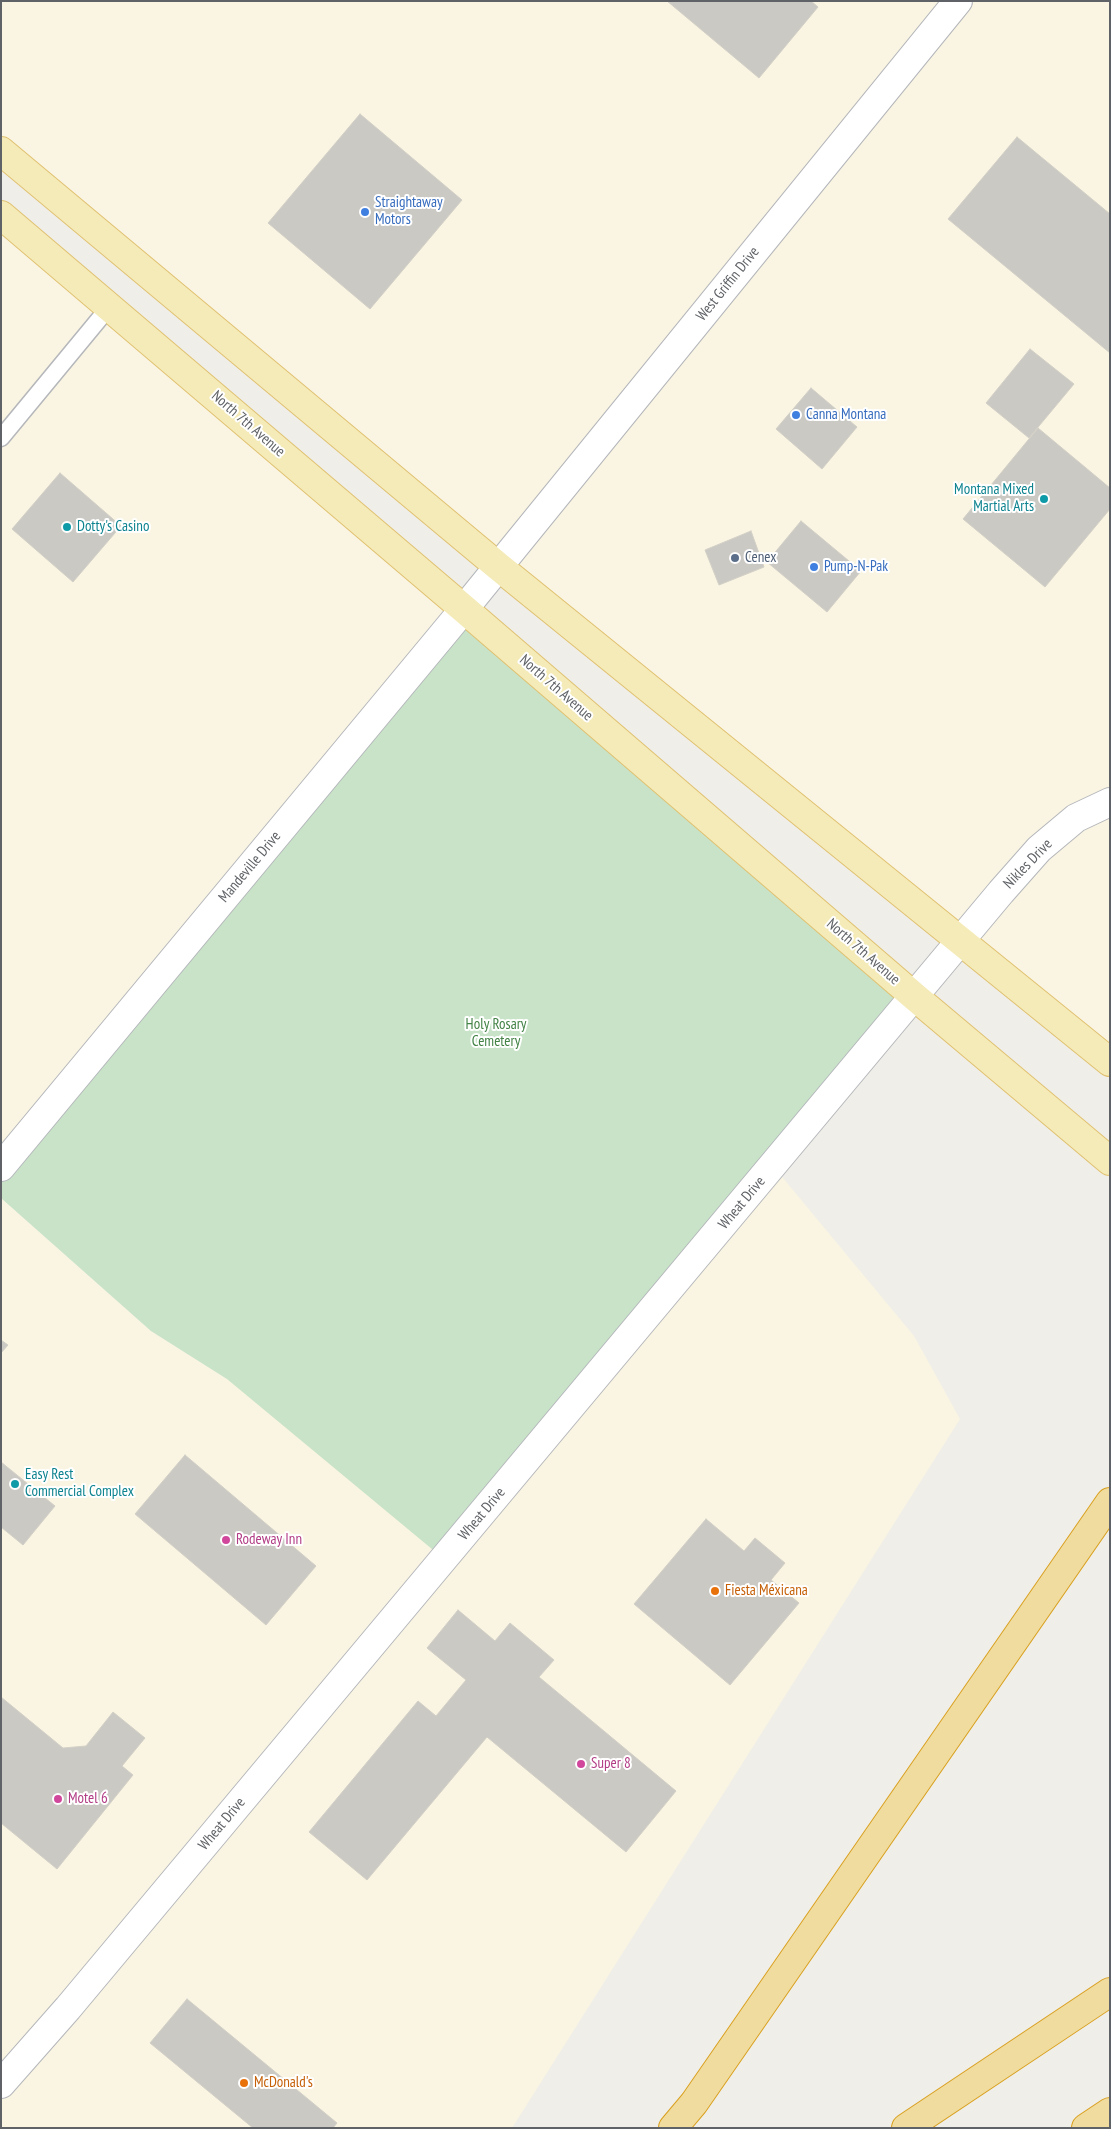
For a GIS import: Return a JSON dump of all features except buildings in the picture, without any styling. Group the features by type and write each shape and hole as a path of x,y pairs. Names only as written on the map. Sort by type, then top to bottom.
{"highway":[{"path":"674,2128 694,2103 1110,1502"},
{"path":"906,2128 1110,1992"},
{"path":"1086,2128 1110,2112"}],"main road":[{"path":"1,151 499,567 1110,1062"},
{"name":"North 7th Avenue","path":"1,215 110,306 915,997 1110,1161"}],"street":[{"name":"West Griffin Drive","path":"499,567 958,1"},
{"name":"Mandeville Drive","path":"1,1167 499,567"},
{"name":"Nikles Drive","path":"960,942 1039,849 1076,818 1110,802"},
{"name":"Wheat Drive","path":"1,2084 80,1994 960,942"}],"lane":[{"path":"1,438 110,306"}],"shaded area":[{"path":"1,1 1110,1 1110,1063 1,147"},
{"path":"1,219 464,609 1,1167"},
{"path":"773,1166 914,1336 960,1419 512,2128 1,2128 1,1198 151,1331 227,1379"}],"green space":[{"name":"Holy Rosary Cemetery","path":"464,609 915,997 444,1559 227,1379 151,1331 1,1198 1,1167"}],"place":[{"name":"Straightaway Motors","path":"365,212"},
{"name":"Canna Montana","path":"796,415"},
{"name":"Montana Mixed Martial Arts","path":"1044,499"},
{"name":"Dotty's Casino","path":"67,527"},
{"name":"Cenex","path":"735,558"},
{"name":"Pump-N-Pak","path":"814,567"},
{"name":"Easy Rest Commercial Complex","path":"15,1484"},
{"name":"Rodeway Inn","path":"226,1540"},
{"name":"Fiesta Méxicana","path":"715,1591"},
{"name":"Super 8","path":"581,1764"},
{"name":"Motel 6","path":"58,1799"},
{"name":"McDonald's","path":"244,2083"}]}
